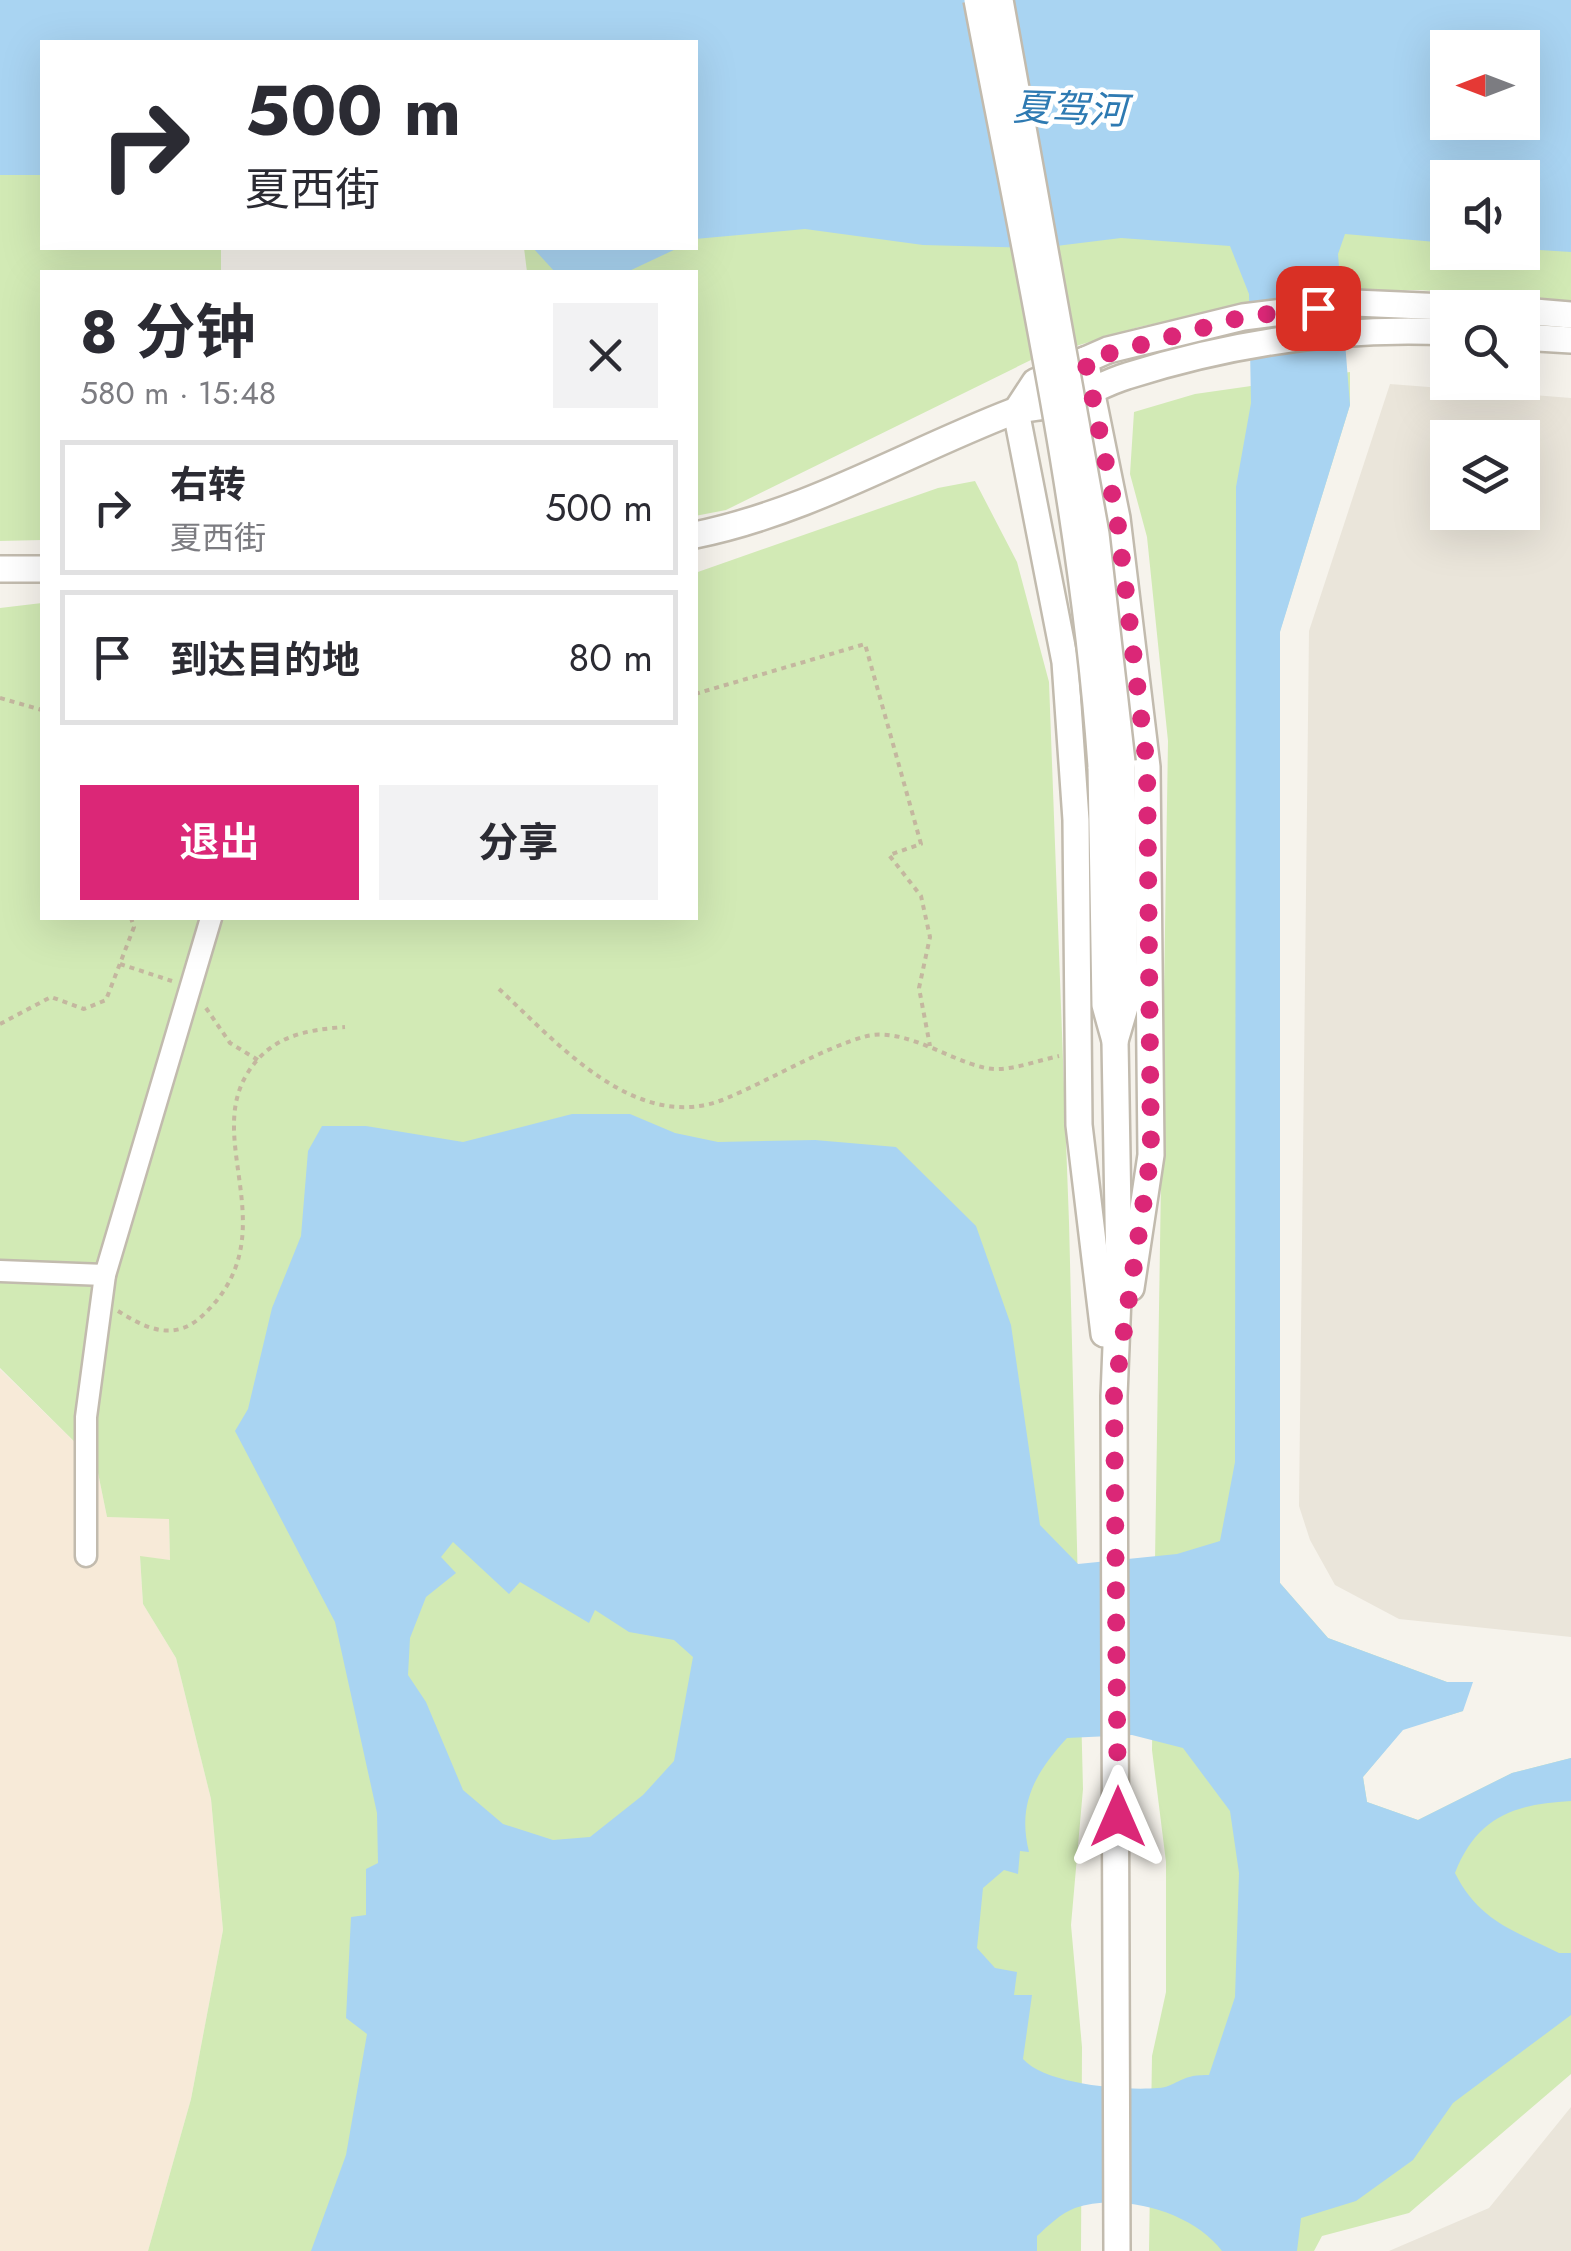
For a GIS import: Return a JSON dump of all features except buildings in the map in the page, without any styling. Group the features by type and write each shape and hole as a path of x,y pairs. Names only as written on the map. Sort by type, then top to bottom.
{"street":[{"path":"977,0 1078,540 1112,764"},
{"path":"1000,0 1096,534 1112,764 1104,1006 1115,1042 1119,1272 1114,1396 1118,1550 1118,2251"},
{"path":"1114,1396 1084,1186 1078,1052 1076,820 1065,662 1016,411 1035,382 1085,360 1243,317 1355,303 1430,306"},
{"path":"1540,312 1571,315"},
{"path":"698,534 824,496 1016,411 1057,404 1206,354 1293,338 1379,329 1430,331"},
{"path":"1540,338 1571,340"},
{"path":"1085,360 1117,518 1147,767 1151,1154 1114,1396"},
{"path":"0,569 40,569"},
{"path":"86,1556 86,1417 105,1274 211,920"},
{"path":"0,1271 105,1274"}],"path":[{"path":"698,693 865,644 921,844 889,856 921,896 930,936 919,988 930,1046"},
{"path":"0,698 40,709"},
{"path":"0,1024 51,996 84,1009 96,1008 106,1000 134,928 132,920"},
{"path":"120,964 191,988 230,1043 258,1060"},
{"path":"499,989 600,1081 654,1102 694,1106 720,1101 868,1036 930,1046 996,1070 1078,1052"},
{"path":"102,1300 148,1330 172,1332 195,1323 224,1296 246,1210 235,1114 246,1076 266,1050 300,1031 345,1027"}],"shaded area":[{"path":"1390,384 1430,387 1430,400 1571,398 1571,1637 1399,1619 1335,1585 1310,1540 1299,1506 1309,631"},
{"path":"0,1369 96,1463 107,1517 169,1518 170,1560 140,1557 143,1604 176,1658 211,1799 223,1930 191,2099 148,2251 0,2251"},
{"path":"1571,2107 1571,2251 1389,2251 1489,2208"}],"green space":[{"path":"0,0 1571,0 1571,301 1540,299 1540,290 1309,292 1139,327 1033,359 726,510 698,515 698,270 527,270 524,250 698,250 698,40 40,40 40,250 221,250 221,270 40,270 40,540 0,541"},
{"path":"1350,372 1350,405 1280,631 1280,1583 1328,1638 1447,1682 1463,1711 1403,1729 1363,1777 1367,1802 1418,1820 1512,1773 1571,1758 1571,2074 1409,2213 1322,2236 1314,2251 1149,2251 1152,2056 1166,1992 1166,1862 1152,1750 1168,741 1147,537 1130,474 1134,412 1195,394"},
{"path":"975,481 1017,562 1049,682 1069,1222 1083,1789 1071,1925 1082,2047 1081,2251 148,2251 191,2099 223,1930 211,1799 176,1658 143,1604 140,1556 170,1560 169,1519 107,1517 96,1463 0,1368 0,608 40,603 40,920 698,920 698,572 938,488"}],"water":[{"name":"夏驾河","path":"0,0 1571,0 1571,252 1540,250 1540,160 1430,160 1430,242 1345,234 1338,254 1350,405 1280,632 1280,1583 1328,1638 1447,1682 1473,1682 1463,1711 1403,1730 1363,1777 1367,1802 1418,1820 1512,1773 1571,1758 1571,1801 1532,1806 1500,1817 1474,1839 1455,1873 1475,1903 1499,1922 1559,1953 1571,1953 1571,2015 1453,2103 1413,2160 1356,2201 1301,2218 1297,2251 1222,2251 1209,2237 1175,2216 1114,2202 1064,2213 1037,2236 1037,2251 311,2251 346,2155 367,2034 346,2018 351,1917 366,1915 366,1869 378,1863 377,1813 335,1622 235,1431 248,1409 272,1308 301,1236 308,1151 322,1126 366,1126 463,1142 572,1114 630,1114 675,1133 718,1142 815,1140 896,1147 976,1226 1011,1325 1040,1525 1078,1564 1177,1554 1220,1541 1235,1462 1236,487 1251,403 1249,294 1230,246 1121,238 1040,248 923,245 805,229 698,239 698,40 40,40 40,175 0,175","holes":["453,1542 509,1594 520,1582 589,1623 595,1610 629,1632 674,1640 693,1657 674,1761 643,1795 590,1837 553,1840 503,1824 463,1790 426,1702 408,1675 410,1638 426,1597 456,1573 441,1557","1132,1735 1183,1748 1230,1811 1239,1873 1235,1997 1209,2075 1191,2076 1158,2088 1125,2088 1066,2080 1034,2068 1023,2059 1032,1995 1014,1995 1017,1972 995,1968 977,1948 983,1888 1004,1870 1018,1874 1020,1851 1029,1852 1025,1819 1032,1790 1067,1738"]},
{"path":"535,250 674,250 631,270 553,270"}],"route":[{"path":"1118,1817 1114,1396 1151,1154 1147,767 1117,518 1085,360 1108,350 1243,317 1318,308"}]}
